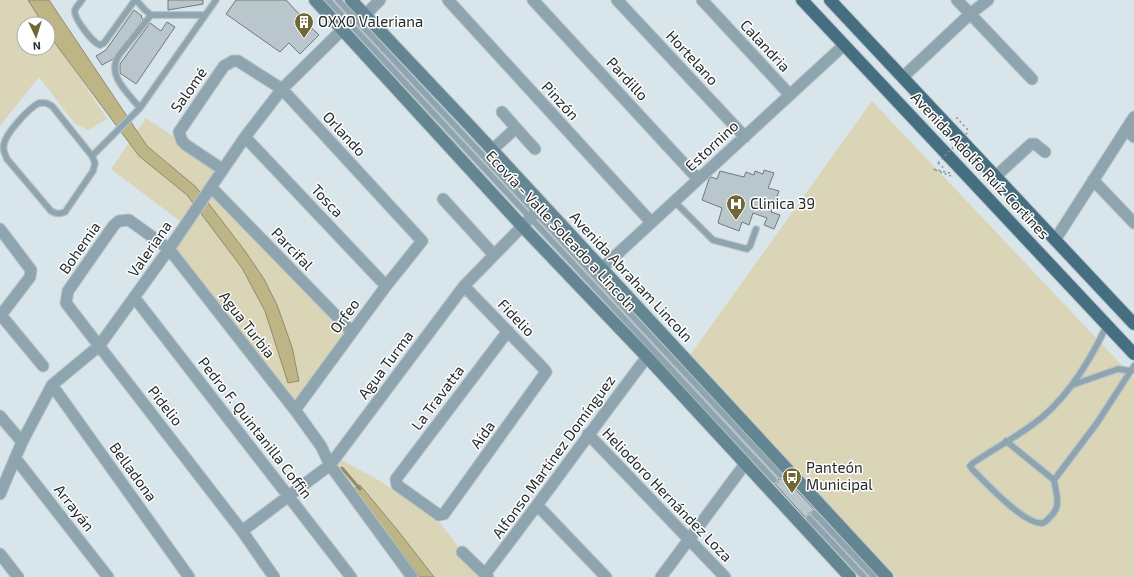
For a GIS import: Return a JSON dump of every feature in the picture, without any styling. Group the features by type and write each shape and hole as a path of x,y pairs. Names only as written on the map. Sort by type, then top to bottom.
{"main road":[{"path":"315,0 522,226 647,357 850,577"},
{"name":"Avenida Abraham Lincoln","path":"351,0 492,150 536,211 602,269 887,577"},
{"name":"Avenida Adolfo Ruíz Cortines","path":"802,0 1134,354"},
{"name":"Avenida Adolfo Ruíz Cortines","path":"830,0 1134,324"}],"street":[{"path":"365,15 380,0"},
{"name":"Pinzón","path":"448,0 651,222"},
{"name":"Pardillo","path":"533,0 698,179"},
{"name":"Hortelano","path":"617,0 745,136"},
{"name":"Calandria","path":"702,0 790,95"},
{"path":"957,0 1032,79"},
{"path":"903,77 970,14 988,0"},
{"name":"Valeriana","path":"0,494 22,442 52,385 99,346 169,249 245,137 282,89 342,30"},
{"name":"Estornino","path":"602,269 651,222 844,45"},
{"name":"Orlando","path":"233,60 243,63 282,89 422,242"},
{"name":"Salomé","path":"222,169 186,145 180,137 179,132 224,66 233,60"},
{"path":"502,112 534,149"},
{"path":"1055,240 1134,117"},
{"path":"492,150 516,128"},
{"path":"1126,129 1134,137"},
{"name":"Tosca","path":"245,137 386,286"},
{"path":"996,176 1033,143 1045,152"},
{"path":"1093,180 1134,223"},
{"name":"Parcifal","path":"211,187 352,332"},
{"path":"443,199 494,255"},
{"name":"Agua Turma","path":"242,531 330,464 464,286 536,211"},
{"name":"Agua Turbia","path":"124,219 129,220 169,249 295,410 321,446 330,464 412,577"},
{"name":"Bohemia","path":"66,299 68,291 114,225 124,219"},
{"path":"0,229 31,270 30,277 0,315 43,366"},
{"name":"Orfeo","path":"295,410 386,286 422,242"},
{"name":"Fidelio","path":"464,286 546,372"},
{"name":"Pedro F. Quintanilla Coffin","path":"134,297 351,577"},
{"name":"Pidelio","path":"66,299 68,306 242,531 274,577"},
{"name":"La Travatta","path":"442,516 395,483 396,479 508,331"},
{"name":"Alfonso Martínez Domínguez","path":"487,576 588,434 647,357"},
{"name":"Aída","path":"442,516 546,372"},
{"name":"Belladona","path":"52,385 187,576"},
{"path":"0,416 22,442"},
{"name":"Heliodoro Hernández Loza","path":"588,434 725,577"},
{"name":"Arrayán","path":"16,459 108,577"},
{"path":"661,577 690,540 745,464"},
{"path":"538,506 606,577"},
{"path":"462,552 487,576"},
{"path":"0,554 18,577"}],"lane":[{"path":"82,0 76,8 75,15 94,42 100,45 104,43 136,0 151,14 205,15"},
{"path":"92,156 140,108 216,0"},
{"name":"Ecovía - Valle Soleado a Lincoln","path":"328,0 536,211 774,480"},
{"path":"338,0 536,211 780,475"},
{"path":"140,108 117,79 113,67 119,55 151,14"},
{"path":"39,103 46,103 52,106 92,156 95,163 94,171 65,212 55,214 50,211 7,159 3,144 6,137 32,107 39,103"},
{"path":"674,202 713,240 747,249 750,246 756,229"},
{"path":"1107,325 1094,354 1071,385 1043,416 972,463 970,466 1016,512 1038,523 1045,522 1054,514 1057,507 1054,480 1097,423 1132,368"},
{"path":"1071,385 1118,369 1132,368"},
{"path":"1006,441 1054,480"},
{"path":"814,513 874,577"},
{"path":"809,518 864,577"}],"path":[{"path":"953,176 933,170 950,174 938,163 969,131"}],"shaded area":[{"path":"0,0 29,0 39,16 16,16 16,56 56,56 56,41 107,119 88,130 75,124 39,77 0,126"},
{"path":"28,0 49,0 147,146 196,187 245,251 264,279 277,305 292,347 299,381 288,383 265,311 242,268 187,195 139,156 56,44 56,16 38,16"},
{"path":"872,101 1134,378 1134,577 895,577 690,355"},
{"path":"146,118 222,169 211,187 352,332 295,410 169,249 185,225 111,169"},
{"path":"338,458 382,482 441,524 462,552 488,577 412,577 330,465"},
{"path":"360,485 434,577 420,577 354,489"}],"building":[{"path":"168,0 203,0 203,4 168,10"},
{"path":"236,0 286,0 300,15 299,16 319,35 300,54 289,43 280,52 226,14"},
{"path":"134,10 142,16 141,17 143,19 113,59 102,65 96,56 106,50"},
{"path":"167,22 175,27 136,84 120,73 120,64 150,23 161,31"},
{"path":"764,170 774,173 768,188 779,191 771,212 780,215 774,229 764,225 767,218 753,213 749,225 742,222 739,231 718,223 722,208 702,200 709,179 711,177 717,179 720,171 744,177 746,172 754,175 755,171 763,174"},
{"name":"Panteón Municipal","path":"784,477 814,509 805,517 775,484 778,482 778,479"}],"waterway":[{"path":"342,468 360,489"}],"place":[{"name":"OXXO Valeriana","path":"304,39"},
{"name":"Clinica 39","path":"736,221"},
{"name":"Panteón Municipal","path":"792,494"}]}
